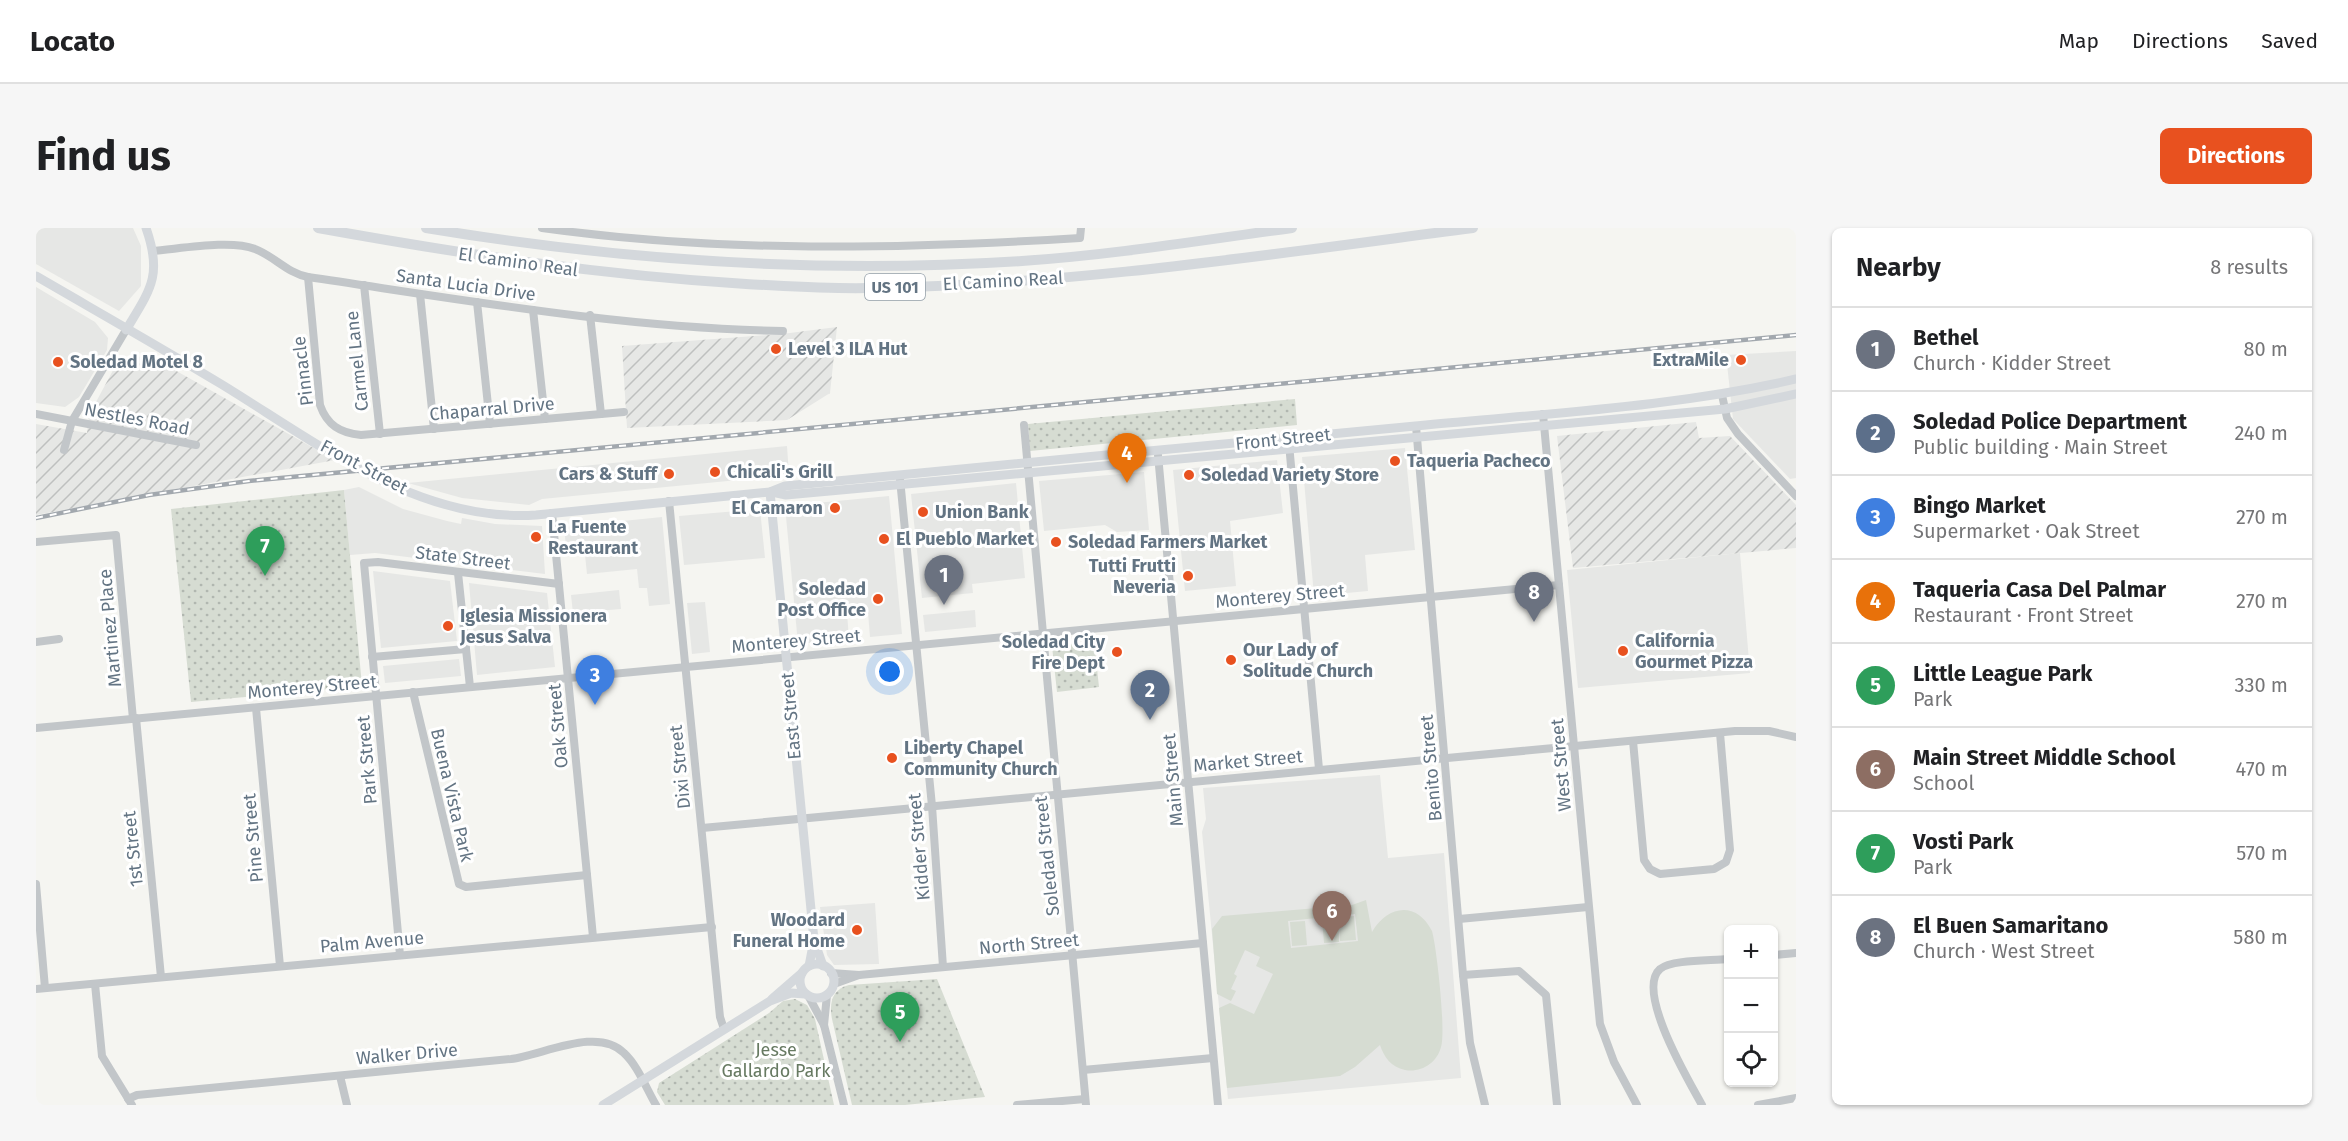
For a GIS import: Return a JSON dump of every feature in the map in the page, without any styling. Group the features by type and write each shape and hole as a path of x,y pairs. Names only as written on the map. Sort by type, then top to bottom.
{"highway":[{"name":"El Camino Real","path":"318,228 470,256 581,271 684,280 867,289 1093,276 1473,228"},
{"name":"El Camino Real","path":"426,228 554,247 690,261 857,267 1025,261 1292,228"}],"main road":[{"path":"126,330 152,284 155,266 146,228"},
{"name":"Front Street","path":"36,276 365,471 404,490 448,504 500,515 552,513 770,492 786,495 900,479 1289,443 1544,426 1725,409 1796,394"},
{"name":"Front Street","path":"1289,443 1416,426 1722,395 1796,379"},
{"name":"East Street","path":"770,492 814,940 823,966"},
{"name":"East Street","path":"805,970 814,940"},
{"path":"603,1105 770,1001 788,994 818,998 827,995 834,984 831,973 823,966 816,964 805,970 770,1001"},
{"path":"805,970 800,986 807,995"}],"street":[{"path":"542,228 651,240 756,246 854,248 1080,238 1081,228"},
{"name":"Santa Lucia Drive","path":"152,251 230,246 252,247 293,272 308,277 533,309 730,330 783,331"},
{"name":"Pinnacle","path":"308,277 323,413 334,427 342,432 363,435"},
{"name":"Carmel Lane","path":"364,285 380,434"},
{"path":"420,294 434,429"},
{"path":"477,302 490,424"},
{"path":"533,309 545,419"},
{"path":"590,315 601,414"},
{"name":"Nestles Road","path":"72,421 126,330"},
{"path":"1722,395 1727,418 1738,434 1796,496"},
{"name":"Chaparral Drive","path":"363,435 624,412"},
{"name":"Nestles Road","path":"36,414 196,445"},
{"name":"West Street","path":"1543,414 1600,1024 1605,1043 1637,1105"},
{"path":"64,450 72,421"},
{"name":"Soledad Street","path":"1024,425 1085,1102"},
{"name":"Benito Street","path":"1416,426 1463,975 1470,1043 1485,1105"},
{"path":"1289,443 1319,769"},
{"name":"Main Street","path":"1158,455 1218,1105"},
{"name":"Kidder Street","path":"900,479 932,806 944,967"},
{"name":"Dixi Street","path":"669,501 720,1017 724,1029"},
{"name":"Oak Street","path":"552,513 593,937"},
{"name":"Martinez Place","path":"36,542 116,535 135,719"},
{"name":"State Street","path":"364,563 378,562 559,584"},
{"name":"Park Street","path":"364,563 400,955"},
{"path":"458,573 470,687"},
{"name":"Monterey Street","path":"36,728 1559,585"},
{"path":"36,642 59,639"},
{"path":"372,657 466,649"},
{"name":"Buena Vista Park","path":"413,692 459,884 466,886 587,875"},
{"name":"Pine Street","path":"256,708 280,966"},
{"name":"1st Street","path":"135,719 161,977"},
{"name":"Market Street","path":"702,828 1720,733 1759,731 1796,737"},
{"path":"1632,741 1644,860 1650,869 1660,874 1714,869 1726,862 1730,850 1720,733"},
{"path":"36,884 45,988"},
{"path":"1459,919 1588,908"},
{"name":"Palm Avenue","path":"36,989 712,927"},
{"name":"North Street","path":"831,973 859,975 1203,943"},
{"path":"1778,955 1796,953"},
{"path":"1702,1105 1669,1043 1658,1013 1654,980 1659,970 1668,964 1724,959"},
{"path":"1463,975 1519,971 1546,995 1557,1105"},
{"name":"North Street","path":"834,984 859,975"},
{"path":"95,984 102,1056 130,1102"},
{"path":"807,995 824,1025 844,1105"},
{"path":"824,1025 827,995"},
{"name":"Walker Drive","path":"130,1102 137,1095 524,1057 571,1044 597,1041 609,1043 623,1051 656,1105"},
{"path":"1083,1070 1213,1058"},
{"path":"340,1076 347,1105"},
{"path":"1758,1105 1796,1098"},
{"path":"1017,1105 1085,1102"}],"shaded area":[{"path":"36,228 133,228 141,246 141,286 119,311 36,264"},
{"path":"36,287 95,322 108,338 107,350 79,397 65,407 36,403"},
{"path":"837,327 830,393 787,420 627,428 622,346 782,334"},
{"path":"1796,351 1796,478 1790,479 1733,419 1726,355"},
{"path":"148,355 335,460 36,515 36,424 87,433 89,415 118,361"},
{"path":"1696,422 1699,438 1730,436 1796,505 1796,548 1573,568 1557,436"},
{"path":"787,446 789,475 542,499 529,505 462,498 408,483"},
{"path":"1405,448 1415,550 1365,555 1368,591 1314,596 1302,457"},
{"path":"1277,460 1283,513 1230,521 1236,586 1185,591 1173,470"},
{"path":"1144,472 1149,530 1117,532 1105,525 1044,531 1039,481"},
{"path":"1016,483 1025,578 972,584 973,593 922,598 911,494"},
{"path":"359,487 403,509 461,524 462,518 495,524 542,526 545,574 375,553 350,555 344,490"},
{"path":"889,496 902,634 870,637 868,612 847,613 849,639 798,644 785,506"},
{"path":"760,509 765,558 684,565 679,516"},
{"path":"662,517 670,604 649,606 647,588 639,588 637,569 587,574 585,555 567,556 564,527"},
{"path":"1740,553 1750,673 1578,688 1567,570"},
{"path":"373,571 450,581 457,641 381,648"},
{"path":"469,583 547,593 555,667 477,675"},
{"path":"619,590 621,609 573,613 571,595"},
{"path":"705,602 710,652 692,654 687,603"},
{"path":"975,610 976,627 925,632 923,615"},
{"path":"459,659 461,676 385,683 383,666"},
{"path":"1380,775 1388,858 1444,853 1461,1078 1228,1099 1202,832 1206,819 1203,788"},
{"path":"875,903 879,964 834,965 827,955 820,907"}],"green space":[{"path":"1295,399 1297,425 1030,451 1028,424"},
{"path":"344,490 362,686 191,702 171,509"},
{"path":"1094,641 1099,687 1057,692 1052,646"},
{"path":"1366,900 1372,932 1385,917 1402,910 1418,914 1432,931 1442,1008 1441,1047 1436,1058 1428,1066 1417,1070 1405,1070 1389,1061 1380,1045 1355,1067 1340,1076 1227,1088 1219,1008 1230,1003 1254,1014 1273,974 1256,966 1260,957 1245,950 1234,974 1237,976 1231,989 1236,991 1231,1001 1217,994 1212,929 1222,916 1352,905","holes":["1355,914 1358,941 1291,948 1288,921"]},
{"path":"1354,916 1356,940 1340,941 1339,925 1339,942 1324,943 1322,919"},
{"path":"1305,921 1307,945 1292,946 1290,922"},
{"path":"937,979 985,1097 905,1105 852,1105 832,1019 831,1008 835,993 849,985"},
{"name":"Jesse Gallardo Park","path":"795,999 807,1005 815,1019 834,1105 665,1105 657,1092 659,1083 769,1013 783,1001"}],"railway":[{"path":"36,518 149,495 249,481 1796,335"}],"place":[{"name":"Level 3 ILA Hut","path":"776,349"},
{"name":"ExtraMile","path":"1741,360"},
{"name":"Soledad Motel 8","path":"58,362"},
{"name":"Taqueria Pacheco","path":"1395,461"},
{"name":"Chicali's Grill","path":"715,472"},
{"name":"Cars & Stuff","path":"669,474"},
{"name":"Soledad Variety Store","path":"1189,475"},
{"name":"Taqueria Casa Del Palmar","path":"1127,483"},
{"name":"El Camaron","path":"835,508"},
{"name":"Union Bank","path":"923,512"},
{"name":"La Fuente Restaurant","path":"536,537"},
{"name":"El Pueblo Market","path":"884,539"},
{"name":"Soledad Farmers Market","path":"1056,542"},
{"name":"Vosti Park","path":"265,576"},
{"name":"Tutti Frutti Neveria","path":"1188,576"},
{"name":"Soledad Post Office","path":"878,599"},
{"name":"Bethel","path":"944,605"},
{"name":"El Buen Samaritano","path":"1534,622"},
{"name":"Iglesia Missionera Jesus Salva","path":"448,626"},
{"name":"California Gourmet Pizza","path":"1623,651"},
{"name":"Soledad City Fire Dept","path":"1117,652"},
{"name":"Our Lady of Solitude Church","path":"1231,660"},
{"name":"Bingo Market","path":"595,705"},
{"name":"Soledad Police Department","path":"1150,720"},
{"name":"Liberty Chapel Community Church","path":"892,758"},
{"name":"Woodard Funeral Home","path":"857,930"},
{"name":"Main Street Middle School","path":"1332,941"},
{"name":"Little League Park","path":"900,1042"}]}
